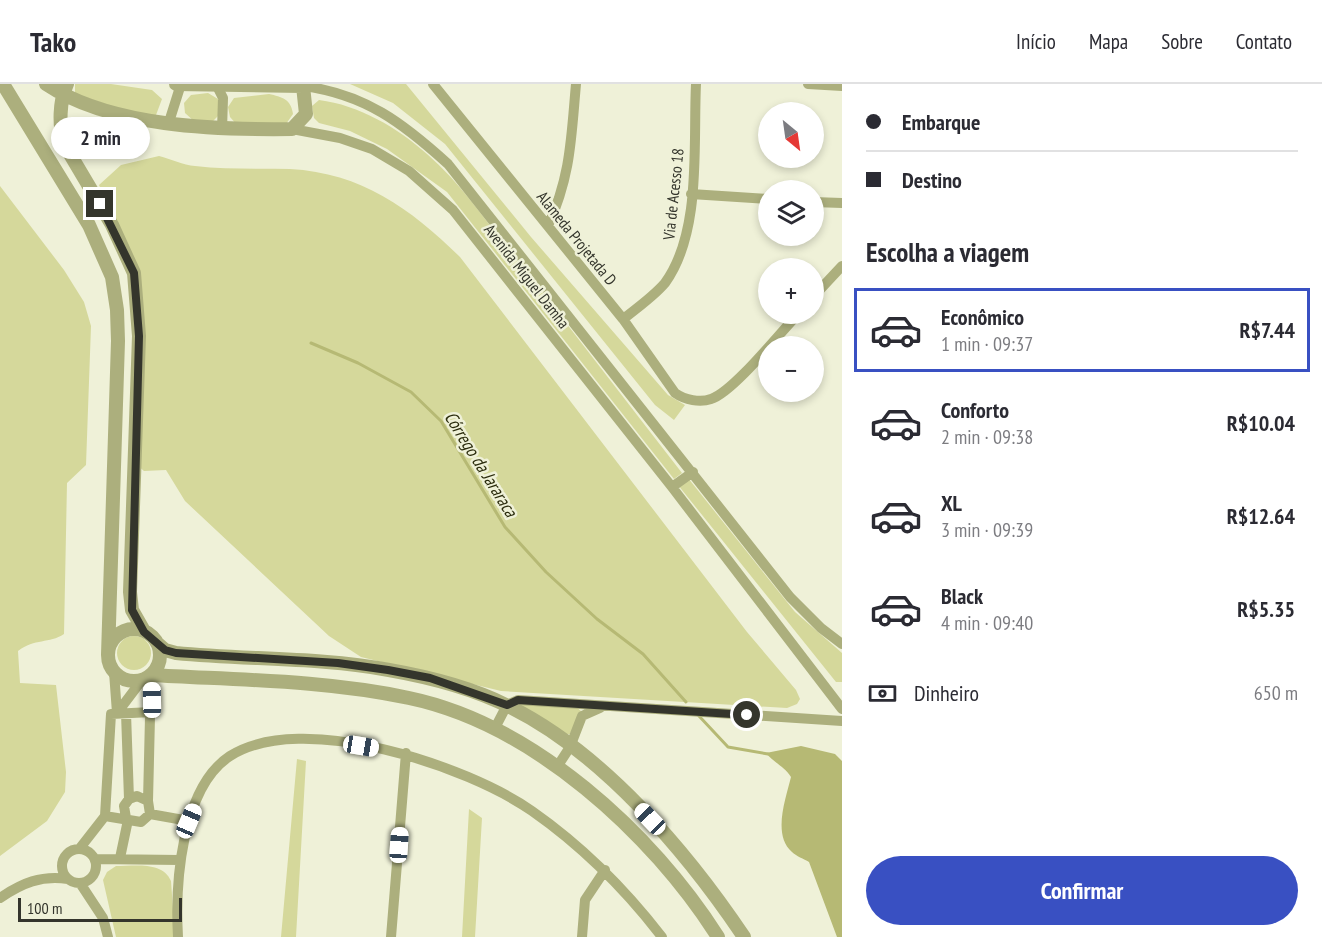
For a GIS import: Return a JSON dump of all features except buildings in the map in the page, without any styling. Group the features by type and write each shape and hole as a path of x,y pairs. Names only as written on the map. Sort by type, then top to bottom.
{"street":[{"path":"3,84 89,225 112,277 117,310 118,341 108,655 114,672 122,713 129,799"},
{"name":"Avenida Miguel Damha","path":"46,84 65,90 108,112 222,130 292,129 340,138 372,149 409,171 453,210 838,695 842,709"},
{"path":"169,122 179,84"},
{"name":"Avenida Miguel Damha","path":"179,84 303,86 343,94 382,110 448,164 693,471 790,597 821,628 842,644"},
{"name":"Alameda Projetada D","path":"433,84 623,319 675,393 682,398 700,401 723,393 789,324"},
{"path":"548,226 559,205 568,174 576,84"},
{"name":"Via de Acesso 18","path":"623,319 663,285 674,268 687,237 696,84"},
{"path":"808,84 842,86"},
{"path":"216,85 223,98 222,130"},
{"path":"292,129 306,114 303,86"},
{"path":"65,90 60,130 64,144 112,225 134,273 139,336 130,592 132,610 144,632 165,650 176,653 338,663 388,670 430,678 507,705 570,747 618,786 666,835 709,884 744,937"},
{"path":"691,194 758,198"},
{"path":"824,202 842,203"},
{"path":"824,285 842,266"},
{"path":"672,487 693,471"},
{"path":"108,655 110,646 120,634 136,630 144,632"},
{"path":"122,713 160,659 157,643"},
{"path":"114,672 124,679 147,677 364,689 411,698 495,728 557,767 606,806 645,844 696,903 718,937"},
{"path":"147,677 152,712 148,801 150,814"},
{"path":"495,728 507,705 518,700 842,721"},
{"path":"557,767 570,747 582,716 603,706"},
{"path":"68,879 62,870 63,859 69,851 80,848 105,816 111,714 152,712"},
{"path":"178,937 180,860 189,821 209,777 230,756 259,743 316,739 406,753 489,785 532,811 606,870 662,937"},
{"path":"392,937 406,753"},
{"path":"120,858 127,819 124,806 129,799 137,796 148,801"},
{"path":"105,816 141,822 150,814"},
{"path":"150,814 189,821"},
{"path":"80,848 89,852 95,859 94,875 80,883"},
{"path":"95,859 180,860"},
{"path":"582,937 585,900 606,870"},
{"path":"0,898 35,879 52,876 80,883 103,918 108,937"}],"shaded area":[{"path":"75,84 111,84 152,90 162,99 156,115 144,117 75,94"},
{"path":"350,84 406,84 531,237 668,395 685,405 674,420 655,405 445,144 393,103"},
{"path":"208,93 218,99 220,114 213,121 195,122 185,113 184,103 191,95"},
{"path":"269,94 282,98 290,105 293,114 286,124 237,125 230,117 228,107 234,98"},
{"path":"319,100 363,112 391,127 416,144 452,178 682,473 674,479 447,192 387,149 350,131 319,123 314,118 312,106"},
{"path":"159,156 195,166 290,169 340,178 384,196 442,240 460,257 747,632 796,690 800,699 797,704 787,708 501,691 361,657 329,636 185,501 166,470 144,471 137,465 141,277 99,185 121,165"},
{"path":"0,186 64,270 84,302 91,326 86,465 67,483 64,634 30,644 18,651 20,683 56,685 66,772 65,792 47,821 0,856"},
{"path":"688,478 795,612 842,653 842,682 836,682 678,485"},
{"path":"134,636 146,641 151,653 146,665 134,670 122,665 117,653 122,641"},
{"path":"522,703 576,707 581,711 570,734 564,735 519,706"},
{"path":"801,746 835,754 842,761 842,937 837,937 809,862 792,852 783,836 782,816 791,777 766,753"},
{"path":"297,759 306,761 296,937 281,937"},
{"path":"469,809 482,818 475,937 462,937"},
{"path":"116,866 155,867 167,875 171,881 175,937 116,937 103,880 107,872"}],"waterway":[{"name":"Córrego da Jararaca","path":"311,343 358,363 411,392 441,421 505,527 546,572 597,619 643,654 686,702"},
{"name":"Córrego da Jararaca","path":"699,716 728,747 768,754"}],"route":[{"path":"100,204 134,273 139,336 130,592 132,610 144,632 165,650 226,658 338,663 388,670 430,678 507,705 518,700 747,715"}]}
